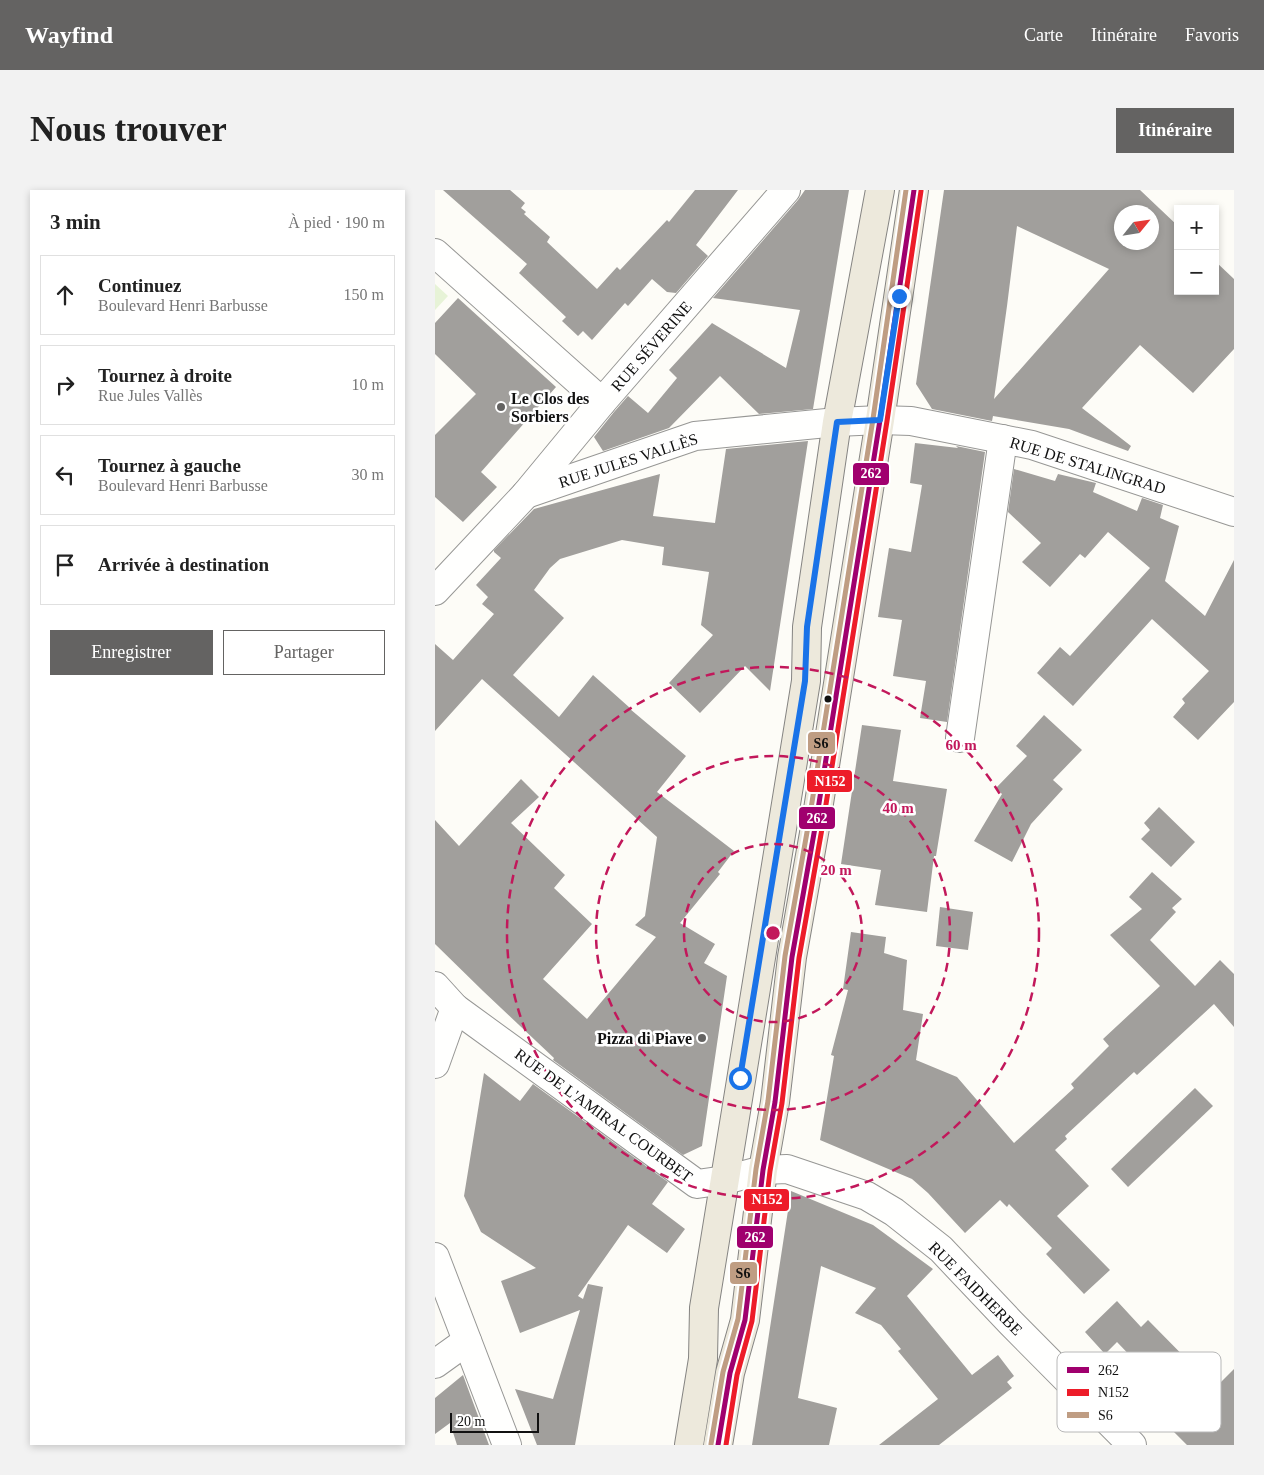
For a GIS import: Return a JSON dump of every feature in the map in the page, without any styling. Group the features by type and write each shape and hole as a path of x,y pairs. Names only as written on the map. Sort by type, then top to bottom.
{"main road":[{"path":"689,1445 703,1359 704,1308 805,681 807,627 837,422 880,190"},
{"path":"718,1445 730,1373 745,1320 763,1170 775,1102 793,957 880,420 915,190"}],"street":[{"name":"RUE SÉVERINE","path":"435,591 526,494 602,402 786,190"},
{"path":"435,254 602,402"},
{"name":"RUE JULES VALLÈS","path":"526,494 695,436 837,422 880,420"},
{"name":"RUE DE STALINGRAD","path":"880,420 911,422 1032,445 1234,512"},
{"path":"960,738 1003,439"},
{"name":"RUE DE L'AMIRAL COURBET","path":"435,986 455,1008 697,1184 725,1180 763,1170"},
{"path":"435,1064 455,1008"},
{"name":"RUE FAIDHERBE","path":"763,1170 787,1169 867,1196 894,1212 941,1249 1057,1369"},
{"path":"435,1257 507,1445"},
{"path":"435,1364 467,1341"},
{"name":"RUE FAIDHERBE","path":"1119,1432 1132,1445"}],"green space":[{"path":"435,284 448,296 435,310"}],"building":[{"path":"443,190 510,190 525,203 521,208 526,212 524,214 550,237 547,242 597,289 617,267 620,270 667,220 669,222 695,190 738,190 696,245 708,256 676,293 667,292 652,279 628,306 625,303 592,340 583,331 578,336 562,321 566,317 519,273 527,264"},
{"path":"805,190 849,190 813,409 759,414 720,376 669,428 603,451 594,437 614,412 628,396 648,413 677,378 669,370 712,323 786,368 800,310 713,298"},
{"path":"944,190 1140,190 1156,205 1114,205 1114,250 1159,250 1159,208 1174,222 1174,295 1219,295 1219,265 1234,279 1234,349 1193,393 1140,345 1082,408 1131,446 1128,451 1069,429 993,416 992,421 932,409 916,384","holes":["1017,226 1109,269 994,399"]},
{"name":"Le Clos des Sorbiers","path":"458,298 556,387 481,472 497,487 463,522 435,497 435,435 476,394 435,354 435,323"},
{"path":"808,441 770,691 745,666 700,713 669,683 713,635 701,625 709,572 662,565 664,547 622,540 560,559 550,568 534,590 564,618 513,675 559,717 593,675 686,756 657,792 734,851 718,872 720,874 680,923 715,944 704,963 727,976 702,1146 683,1155 553,1060 554,1058 435,944 435,820 459,846 521,779 539,797 511,823 565,875 554,888 592,924 543,979 587,1019 656,937 635,925 645,916 657,837 482,679 435,731 435,644 453,660 494,614 482,604 488,597 476,585 501,558 494,550 534,509 660,474 653,516 715,523 726,449"},
{"path":"915,443 958,448 956,446 985,452 947,722 920,718 926,681 893,676 902,620 878,617 889,548 911,552 922,485 910,483"},
{"path":"1014,469 1055,481 1058,474 1096,483 1093,492 1137,511 1142,498 1163,505 1160,518 1179,526 1165,581 1205,616 1234,560 1234,702 1198,740 1173,717 1185,703 1182,699 1209,671 1152,619 1073,706 1037,673 1060,647 1070,656 1150,568 1108,532 1085,558 1080,554 1050,587 1022,562 1041,543 1008,512"},
{"path":"1044,715 1082,750 1053,780 1063,789 1031,824 1012,862 974,841 1002,794 996,788 1027,756 1016,746"},
{"path":"862,725 901,730 893,781 947,789 936,856 934,856 927,912 875,905 881,870 841,864"},
{"path":"1159,807 1195,842 1171,867 1141,839 1150,830 1144,823"},
{"path":"1152,872 1182,899 1172,908 1176,912 1150,940 1195,986 1220,960 1234,974 1234,1027 1214,1004 1137,1075 1134,1072 1065,1136 1067,1139 1055,1150 1089,1186 1057,1216 1110,1270 1084,1294 1046,1254 1052,1248 1009,1204 1007,1207 1000,1200 965,1233 928,1193 912,1179 820,1140 834,1056 831,1055 848,990 843,989 851,932 886,937 884,953 907,960 903,1010 923,1014 916,1060 957,1077 1014,1143 1074,1088 1071,1084 1109,1046 1103,1039 1160,986 1110,935 1142,909 1129,897"},
{"path":"940,907 973,912 968,950 936,946"},
{"path":"484,1073 520,1101 533,1084 668,1182 652,1204 685,1229 667,1253 628,1225 578,1296 583,1299 588,1284 603,1287 575,1445 537,1445 515,1389 553,1399 580,1310 520,1333 501,1281 536,1268 481,1232 464,1196"},
{"path":"1195,1088 1213,1106 1128,1187 1111,1169"},
{"path":"791,1191 873,1225 933,1269 907,1296 972,1375 998,1355 1014,1376 1007,1382 1012,1388 939,1445 879,1445 938,1399 898,1351 901,1349 881,1325 855,1313 876,1288 821,1266 798,1398 837,1408 829,1445 752,1445"},
{"path":"1117,1301 1141,1327 1148,1320 1180,1352 1127,1352 1117,1342 1107,1352 1103,1352 1085,1332"},
{"path":"1234,1369 1234,1445 1187,1445 1174,1432 1221,1432 1221,1382"},
{"path":"463,1375 489,1445 457,1445 450,1423 435,1434 435,1398"}],"transit line":[{"name":"S6","path":"711,1444 723,1372 738,1319 756,1169 768,1101 785,956 809,821 873,419 906,190"},
{"name":"262","path":"718,1445 730,1373 745,1320 763,1170 775,1102 792,957 816,822 880,420 914,190"},
{"name":"N152","path":"726,1445 737,1375 752,1321 770,1171 782,1103 799,958 823,823 887,421 921,191"}],"place":[{"name":"Le Clos des Sorbiers","path":"501,407"},
{"name":"Pizza di Piave","path":"702,1038"}],"route":[{"path":"740,1078 805,681 807,627 837,422 880,420 899,296"}]}
